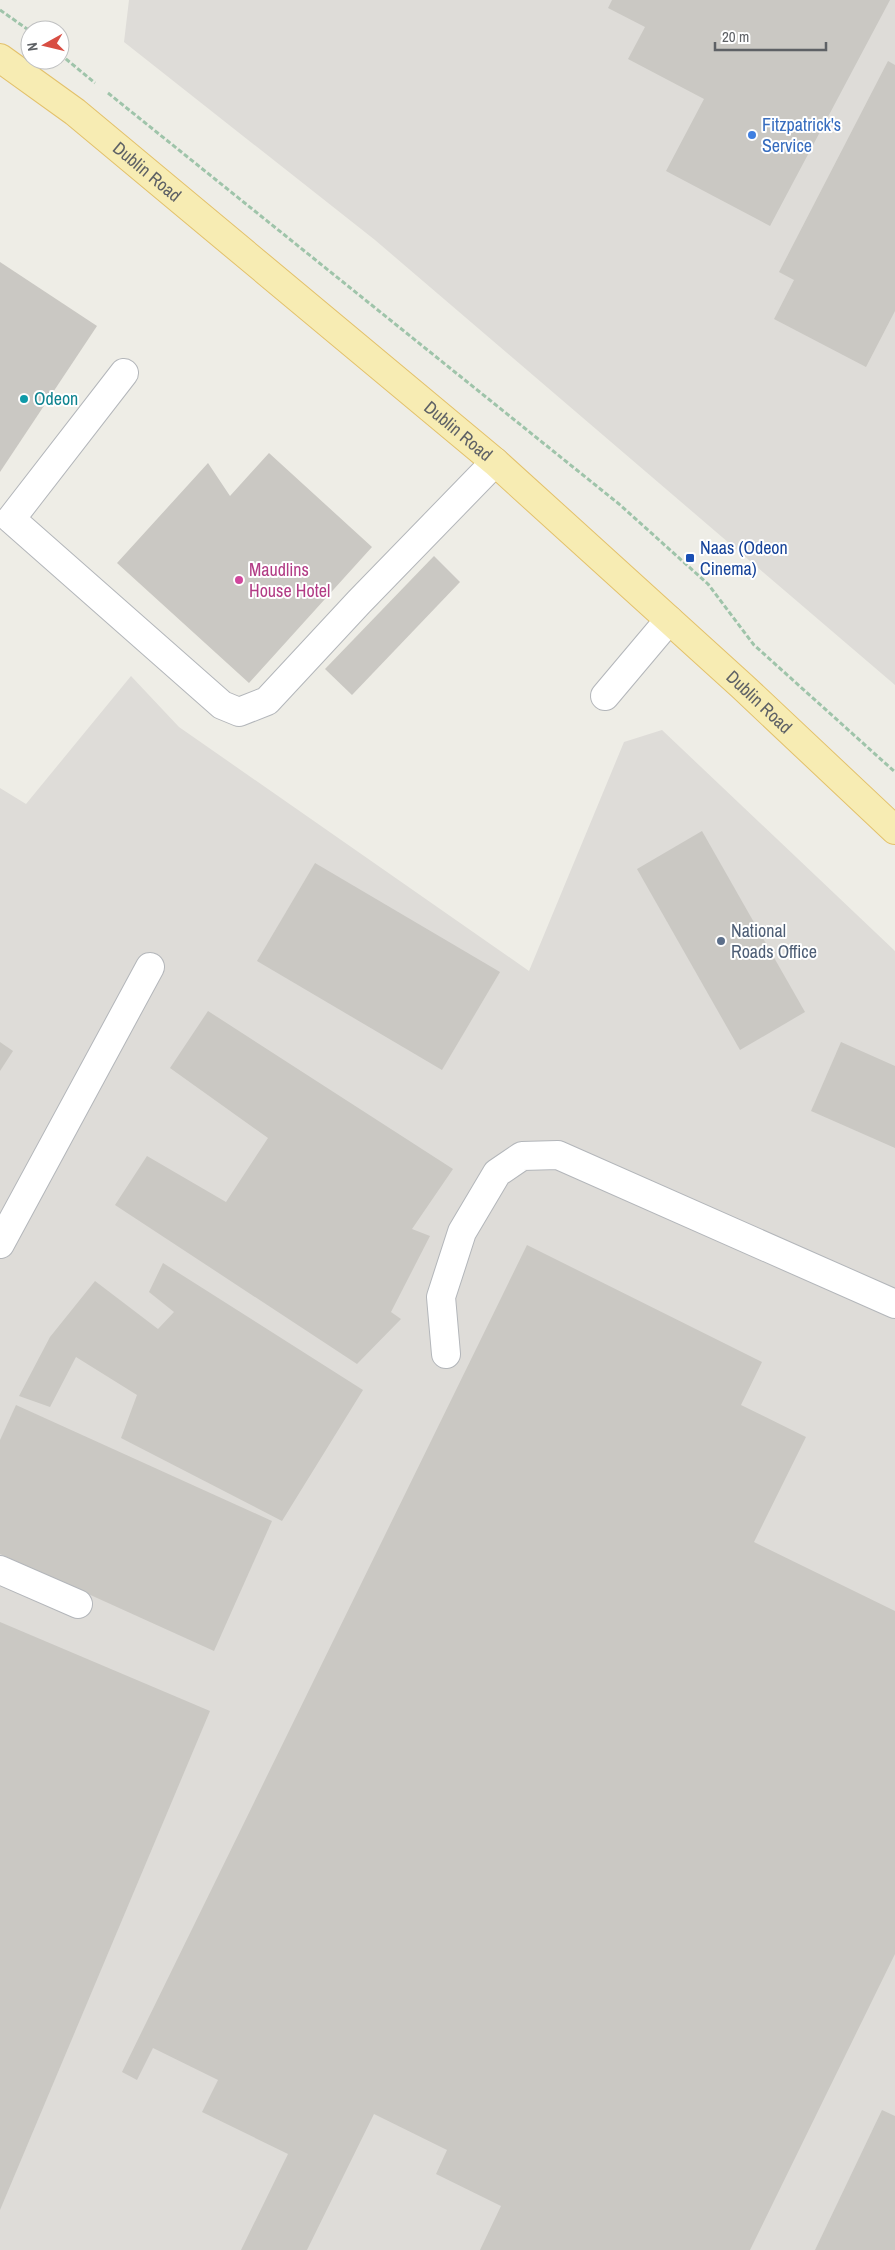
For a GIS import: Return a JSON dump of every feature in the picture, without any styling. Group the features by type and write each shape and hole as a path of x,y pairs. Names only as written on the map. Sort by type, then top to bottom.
{"main road":[{"name":"Dublin Road","path":"0,58 76,112 495,462 669,620 895,830"}],"lane":[{"path":"124,373 11,519 222,705 239,712 267,701 439,518 495,462"},
{"path":"605,696 669,620"},
{"path":"0,1244 150,966"},
{"path":"446,1354 441,1297 462,1232 497,1173 522,1156 558,1155 895,1304"},
{"path":"0,1570 78,1604"}],"path":[{"path":"0,10 20,24"},
{"path":"70,62 98,85"},
{"path":"106,91 619,504 708,584 754,645 895,772"}],"shaded area":[{"path":"129,0 895,0 895,685 375,240 124,42"},
{"path":"131,676 179,727 529,971 624,742 662,730 895,951 895,2250 0,2250 0,788 26,804"}],"building":[{"name":"Fitzpatrick's Service","path":"612,0 890,0 770,226 666,171 704,99 628,59 645,27 608,8"},
{"path":"888,61 895,65 895,311 866,367 774,319 794,280 779,272"},
{"name":"Odeon","path":"0,262 97,326 0,472"},
{"name":"Maudlins House Hotel","path":"269,453 372,547 249,683 117,563 208,463 230,496"},
{"path":"434,556 460,582 352,695 325,669"},
{"name":"National Roads Office","path":"702,831 805,1012 740,1050 637,869"},
{"path":"315,863 500,972 442,1070 257,961"},
{"path":"208,1011 453,1169 412,1229 430,1236 391,1312 401,1319 357,1364 115,1205 147,1156 226,1202 268,1138 170,1068"},
{"path":"0,1042 13,1051 0,1071"},
{"path":"841,1042 895,1066 895,1148 811,1111"},
{"path":"527,1245 762,1362 741,1405 806,1437 754,1542 895,1611 895,1954 750,2250 480,2250 501,2206 436,2174 447,2150 374,2114 307,2250 241,2250 288,2154 202,2112 218,2080 153,2048 137,2080 122,2072"},
{"path":"163,1263 363,1390 282,1521 121,1438 137,1395 76,1357 50,1407 19,1396 50,1337 95,1281 158,1329 174,1312 149,1292"},
{"path":"16,1405 272,1521 214,1651 0,1554 0,1440"},
{"path":"0,1622 210,1711 0,2210"},
{"path":"882,2110 895,2116 895,2250 815,2250"}],"place":[{"name":"Fitzpatrick's Service","path":"752,135"},
{"name":"Odeon","path":"24,399"},
{"name":"Naas (Odeon Cinema)","path":"690,558"},
{"name":"Maudlins House Hotel","path":"239,580"},
{"name":"National Roads Office","path":"721,941"}]}
